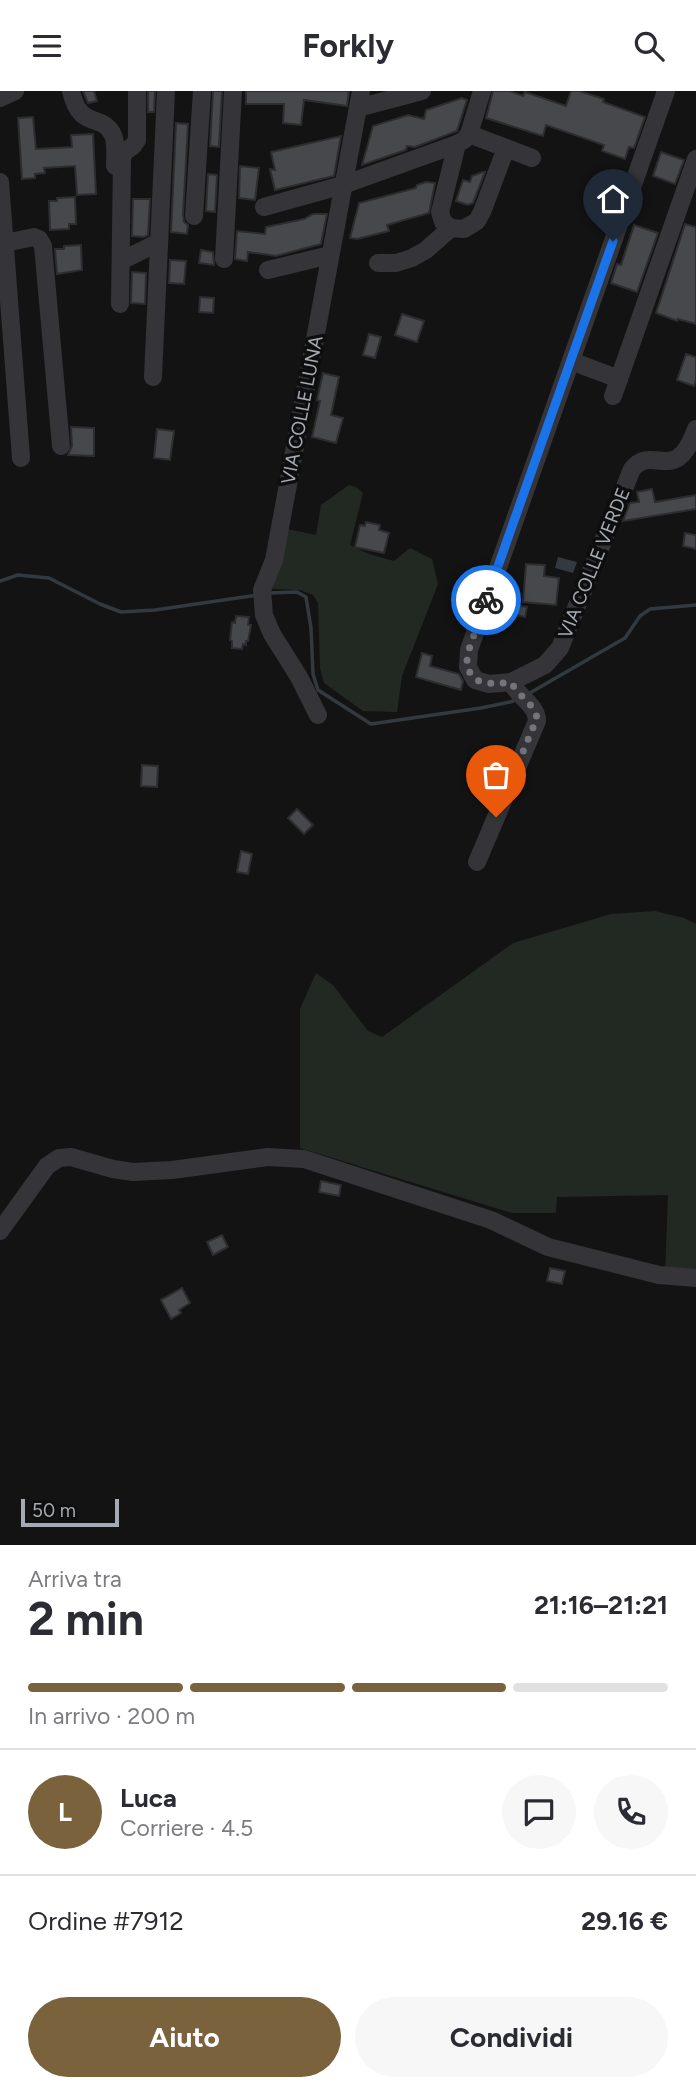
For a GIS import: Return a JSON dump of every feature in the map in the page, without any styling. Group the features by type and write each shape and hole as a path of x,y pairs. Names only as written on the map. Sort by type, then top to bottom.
{"street":[{"path":"0,98 15,91"},
{"path":"71,91 80,114 108,128 114,136 115,201 110,218"},
{"path":"120,305 122,159 124,152 137,140 137,91"},
{"path":"153,377 166,91"},
{"path":"194,216 202,91"},
{"path":"224,260 233,91"},
{"path":"363,99 422,91"},
{"path":"452,229 443,222 440,212 463,139 482,91"},
{"path":"477,862 536,724 536,712 518,692 475,680 468,667 467,655 666,91"},
{"name":"VIA COLLE LUNA","path":"318,715 268,626 261,596 274,560 330,254 363,99"},
{"path":"264,207 344,185 463,139 506,148 532,158"},
{"path":"378,263 396,263 412,258 452,229 467,227 479,219 506,148"},
{"path":"613,396 696,159"},
{"path":"0,182 21,458"},
{"path":"5,243 34,237 39,239 43,246 61,446"},
{"path":"121,261 159,242"},
{"path":"268,270 330,254"},
{"path":"571,361 619,379"},
{"name":"VIA COLLE VERDE","path":"518,692 560,648 632,469 640,462 672,461 681,457 696,429"},
{"path":"0,1230 49,1163 59,1158 71,1157 133,1173 285,1157 319,1162 481,1217 548,1247 659,1275 696,1278"}],"shaded area":[{"path":"349,485 363,493 350,545 394,561 410,548 432,559 438,584 402,676 397,712 363,711 324,683 320,668 318,603 313,595 300,590 272,589 288,529 316,535 321,505"},
{"path":"558,557 577,562 573,573 555,568"},
{"path":"655,911 696,924 696,1275 665,1274 668,1195 557,1197 556,1213 512,1213 300,1148 300,1009 316,973 333,985 368,1031 382,1037 513,943 611,914"}],"building":[{"path":"83,91 94,91 97,101 88,103"},
{"path":"148,91 155,91 154,112 148,112"},
{"path":"213,91 222,91 219,147 210,146"},
{"path":"246,91 349,91 347,106 304,100 301,125 283,123 284,104 246,104"},
{"path":"493,91 510,91 523,96 525,92 566,106 571,91 579,91 645,117 634,148 629,147 625,159 602,151 604,145 546,125 543,136 486,118"},
{"path":"462,98 467,100 457,131 415,147 407,146 406,150 362,165 373,126 408,115 424,119 426,110"},
{"path":"33,117 36,149 72,147 71,135 93,134 96,194 77,195 75,166 44,168 45,173 35,174 35,178 22,179 18,118"},
{"path":"176,123 188,124 183,215 184,222 188,225 187,234 171,232"},
{"path":"341,136 334,176 275,190 270,169 275,170 271,152"},
{"path":"661,152 684,160 675,184 653,176"},
{"path":"240,166 259,168 255,200 239,198"},
{"path":"483,172 473,203 468,205 456,201 463,180 470,182 472,176"},
{"path":"208,174 217,175 215,212 206,211"},
{"path":"426,182 435,183 429,213 387,225 389,231 357,239 350,238 359,203 416,188"},
{"path":"75,197 76,224 69,224 69,229 50,230 49,201"},
{"path":"133,199 150,199 148,235 144,237 132,236"},
{"path":"313,214 327,214 321,244 276,256 248,252 247,261 235,259 237,231 265,234 266,227 304,219"},
{"path":"685,224 696,227 696,324 678,319 677,321 656,313"},
{"path":"634,225 658,233 637,292 611,283 617,264 621,265"},
{"path":"81,245 82,270 57,274 55,249"},
{"path":"201,250 213,252 214,265 199,263"},
{"path":"170,260 186,261 184,284 169,283"},
{"path":"132,272 146,273 145,304 131,303"},
{"path":"200,297 214,298 213,313 199,312"},
{"path":"402,314 424,321 417,342 395,335"},
{"path":"369,334 381,337 375,358 363,355"},
{"path":"686,354 696,357 694,386 677,380"},
{"path":"323,373 339,377 331,415 343,418 336,443 312,437"},
{"path":"71,427 94,428 94,456 68,455 72,446"},
{"path":"157,429 174,431 170,460 154,458"},
{"path":"652,489 655,502 696,495 696,509 623,521 630,503 639,502 637,492"},
{"path":"366,522 380,525 379,530 389,533 384,553 355,547 360,525 365,526"},
{"path":"685,533 696,535 696,549 683,546"},
{"path":"526,564 545,565 544,576 559,578 556,605 523,602"},
{"path":"504,603 527,607 525,617 502,612"},
{"path":"236,616 249,617 248,625 251,625 248,641 246,645 243,644 242,649 232,648 230,640 232,622 235,623"},
{"path":"422,653 432,656 430,666 459,674 463,681 461,690 416,677"},
{"path":"142,765 158,766 157,787 141,786"},
{"path":"297,809 313,825 304,834 288,818"},
{"path":"241,851 252,854 248,874 237,872"},
{"path":"321,1181 341,1185 339,1196 319,1192"},
{"path":"222,1235 228,1247 213,1255 207,1242"},
{"path":"550,1268 565,1271 562,1284 547,1281"},
{"path":"182,1288 190,1303 171,1319 161,1300"}],"waterway":[{"path":"0,581 18,575 49,578 121,612 155,610 257,595"},
{"path":"268,593 297,592 306,597 311,628 313,674 318,690 371,724 481,708 518,699"},
{"path":"528,694 625,638 640,616 650,609 696,605"}],"way so far":[{"path":"486,600 467,655 471,674 475,680 488,684 511,682 521,697 533,707 537,718 496,817"}],"route":[{"path":"486,600 613,241"}]}
